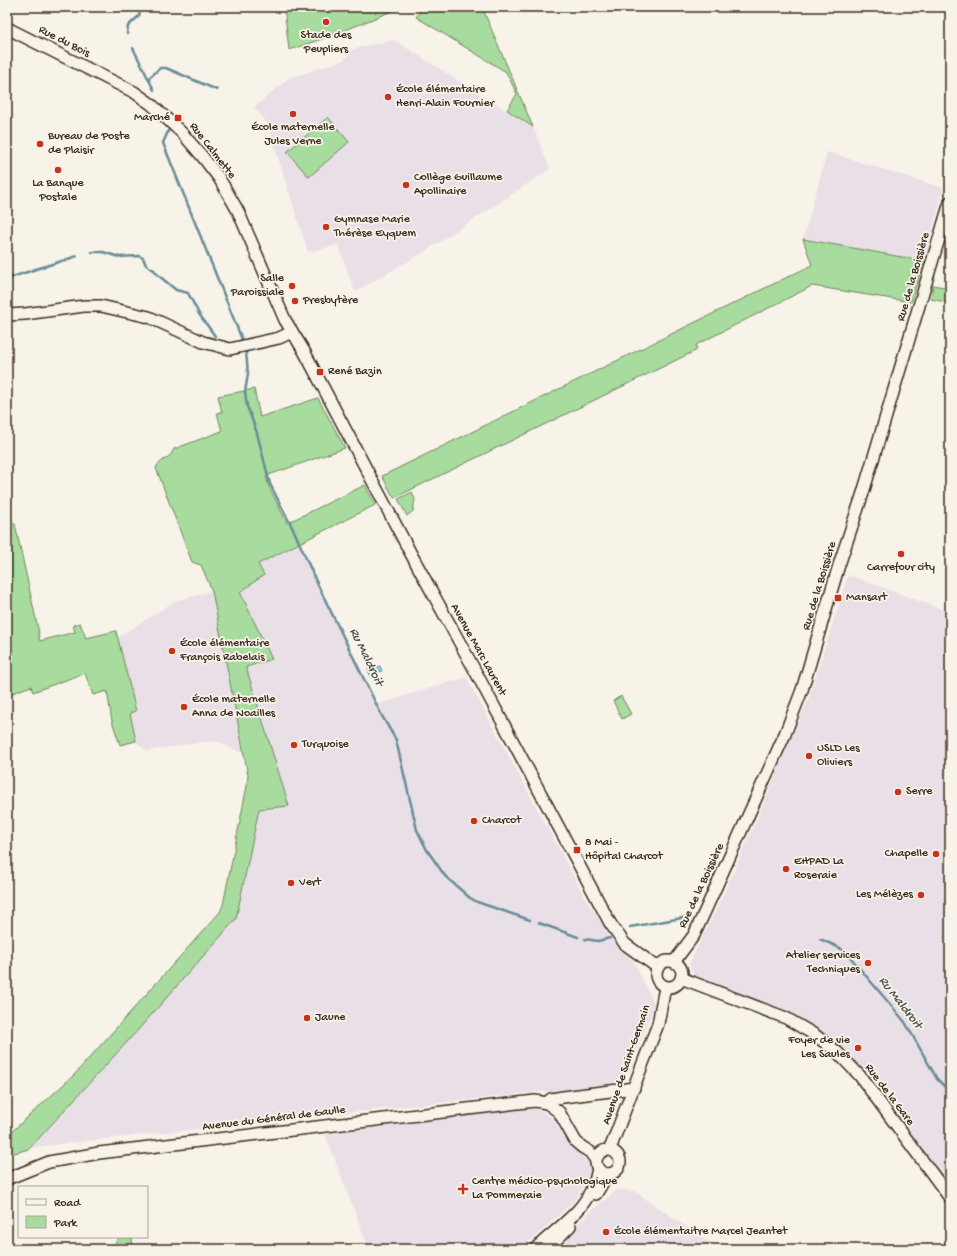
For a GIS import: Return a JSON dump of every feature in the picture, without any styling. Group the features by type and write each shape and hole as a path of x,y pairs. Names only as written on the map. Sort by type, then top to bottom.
{"street":[{"name":"Rue du Bois","path":"7,28 110,80"},
{"name":"Rue Calmette","path":"110,80 134,92 151,104 182,133 214,171 238,211 285,320 292,332"},
{"name":"Rue de la Boissière","path":"674,962 694,935 706,910 785,734 802,690 950,202"},
{"path":"7,315 84,306 101,306 149,316 203,342 230,349 279,338 292,332"},
{"name":"Avenue Marc Laurent","path":"292,332 304,351 410,552 610,923 625,944 657,967"},
{"path":"662,962 674,962 680,967 682,978 677,984 669,988 665,987 658,983 655,971 662,962"},
{"name":"Rue de la Gare","path":"682,978 786,1018 816,1036 837,1052 860,1076 950,1198"},
{"name":"Avenue de Saint-Germain","path":"535,1249 579,1210 592,1192 600,1159 634,1088 658,1024 665,987"},
{"name":"Avenue du Général de Gaulle","path":"7,1179 49,1162 99,1153 535,1101 547,1103 551,1099 634,1088"},
{"path":"547,1103 559,1112 576,1142 600,1159"},
{"name":"Avenue de Saint-Germain","path":"546,1249 591,1203 600,1159"}],"shaded area":[{"name":"Collège Guillaume Apollinaire","path":"394,40 533,127 550,169 429,249 355,292 338,245 308,252 267,123 254,107 289,78 344,60 353,49"},
{"path":"827,152 944,188 924,261 803,239"},
{"path":"298,545 375,705 466,677 587,901 618,946 632,958 655,1005 628,1072 617,1081 606,1085 42,1146 29,1149 138,1030 236,919 259,809 289,806 246,667 272,659 240,592 264,575 258,564"},
{"path":"848,575 950,612 950,1180 946,1184 863,1073 828,1037 778,1009 694,976 689,964 727,887 808,700"},
{"path":"212,591 243,754 219,742 203,742 147,751 136,742 130,713 136,711 117,638 175,601"},
{"name":"Centre médico-psychologique La Pommeraie","path":"529,1108 543,1111 554,1120 570,1146 592,1165 588,1178 575,1200 522,1249 369,1249 325,1134"},
{"name":"École élémentaitre Marcel Jeantet","path":"617,1190 634,1191 710,1243 702,1249 551,1249 592,1210"}],"green space":[{"name":"Stade des Peupliers","path":"284,7 402,7 331,36 289,50"},
{"path":"421,7 482,7 533,127 507,110 517,94 506,72 416,17 422,9"},
{"path":"328,117 349,142 309,177 287,152"},
{"path":"803,239 924,261 911,302 812,286 696,345 697,350 394,498 382,476 812,265"},
{"path":"933,285 950,288 950,303 931,299"},
{"path":"254,389 260,417 318,398 345,448 266,476 269,487 287,523 365,485 375,505 258,564 264,575 240,592 272,659 246,667 289,806 259,809 236,919 138,1030 29,1149 7,1155 7,1136 74,1075 220,912 223,905 248,775 212,591 201,565 192,562 156,468 160,462 170,456 174,449 222,431 217,413 222,412 218,396"},
{"path":"412,492 415,499 413,511 407,516 398,499"},
{"path":"7,520 10,520 15,524 40,641 75,632 73,625 80,623 86,638 116,631 136,711 130,713 136,741 120,745 112,721 107,691 93,695 85,673 33,692 31,686 7,695"},
{"path":"621,696 631,714 622,719 613,701"},
{"path":"119,1238 132,1238 133,1249 117,1249 116,1241"}],"water":[{"path":"380,666 382,671 370,675 368,669"}],"waterway":[{"path":"127,34 128,26 139,16 141,7"},
{"path":"133,48 154,90"},
{"path":"148,79 160,68 166,68 217,90"},
{"path":"169,129 163,143 243,342"},
{"name":"Ru Maldroit","path":"92,252 103,252 119,257 139,256 143,258 146,265 154,270 176,290 188,293 199,314 215,336"},
{"name":"Ru Maldroit","path":"7,279 77,256"},
{"name":"Ru Maldroit","path":"246,351 248,374 245,392 247,406 257,433 270,484 295,533 315,579 382,716 396,740 417,830 427,850 445,876 470,898 477,902 530,920"},
{"name":"Ru Maldroit","path":"630,927 688,917"},
{"name":"Ru Maldroit","path":"539,923 578,937"},
{"name":"Ru Maldroit","path":"585,939 598,941 610,938"},
{"name":"Ru Maldroit","path":"820,939 840,948 850,957 905,1022 937,1079 950,1092"}],"place":[{"name":"Stade des Peupliers","path":"326,22"},
{"name":"École élémentaire Henri-Alain Fournier","path":"388,97"},
{"name":"École maternelle Jules Verne","path":"293,114"},
{"name":"Marché","path":"178,118"},
{"name":"Bureau de Poste de Plaisir","path":"40,144"},
{"name":"La Banque Postale","path":"58,170"},
{"name":"Collège Guillaume Apollinaire","path":"406,185"},
{"name":"Gymnase Marie Thérèse Eyquem","path":"326,227"},
{"name":"Salle Paroissiale","path":"292,286"},
{"name":"Presbytère","path":"295,301"},
{"name":"René Bazin","path":"320,372"},
{"name":"Carrefour city","path":"901,554"},
{"name":"Mansart","path":"838,598"},
{"name":"École élémentaire François Rabelais","path":"172,651"},
{"name":"École maternelle Anna de Noailles","path":"184,707"},
{"name":"Turquoise","path":"294,745"},
{"name":"USLD Les Oliviers","path":"809,756"},
{"name":"Serre","path":"898,792"},
{"name":"Charcot","path":"474,821"},
{"name":"8 Mai - Hôpital Charcot","path":"577,850"},
{"name":"Chapelle","path":"936,854"},
{"name":"EHPAD La Roseraie","path":"786,869"},
{"name":"Vert","path":"291,883"},
{"name":"Les Mélèzes","path":"921,895"},
{"name":"Atelier services Techniques","path":"868,963"},
{"name":"Jaune","path":"307,1018"},
{"name":"Foyer de vie Les Saules","path":"858,1048"},
{"name":"Centre médico-psychologique La Pommeraie","path":"463,1189"},
{"name":"École élémentaitre Marcel Jeantet","path":"606,1232"}]}
